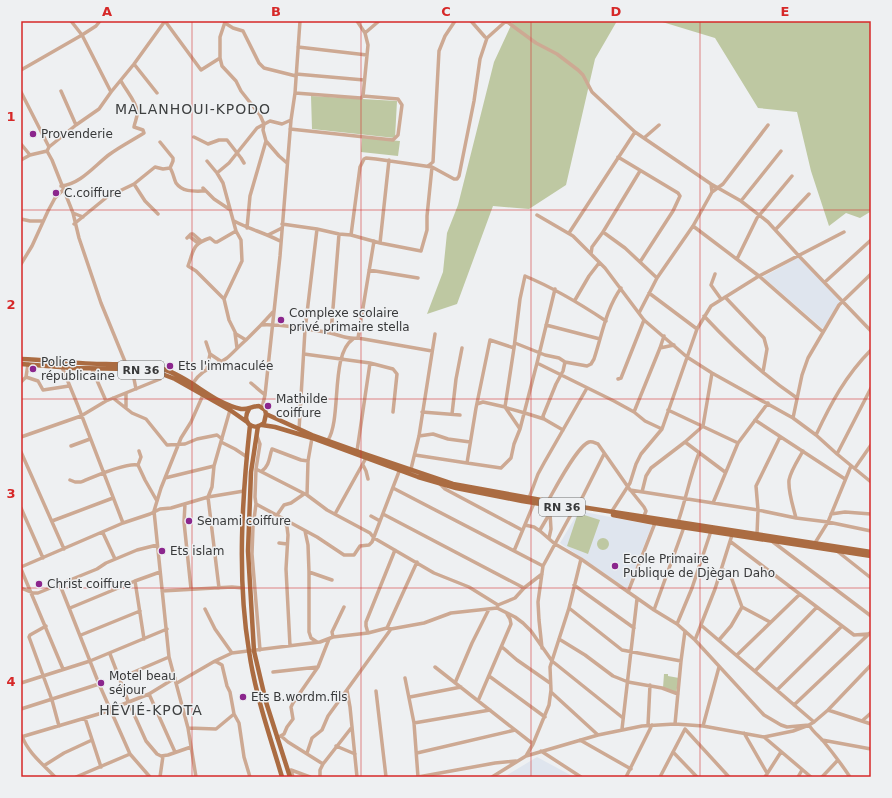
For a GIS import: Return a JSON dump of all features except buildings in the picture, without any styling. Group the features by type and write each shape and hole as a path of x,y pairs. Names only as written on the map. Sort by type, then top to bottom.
{"main road":[{"name":"RN 36","path":"21,359 96,364 126,364 154,367 163,369 193,383 215,398 231,406 249,409 255,406 262,408"},
{"name":"RN 36","path":"21,364 92,369 132,369 162,374 175,379 230,410 249,424 275,427 312,438 440,484 478,493 552,506 576,507 644,516 871,552"},
{"path":"262,408 265,410 266,414 265,421 260,426 256,435 251,472 248,551 257,650 266,702 279,737 290,777"},
{"path":"249,409 246,415 249,424 242,518 241,555 245,623 248,651 253,676 282,777"},
{"name":"RN 36","path":"266,414 300,430 445,482 655,523 871,556"}],"street":[{"path":"71,21 82,35 111,92"},
{"path":"21,70 82,35 96,26 100,21"},
{"path":"21,160 30,155 48,149 76,125 99,109 165,21 201,70 220,58"},
{"path":"262,408 265,395 278,274 290,129 295,93 300,21"},
{"path":"357,21 365,33 368,44 363,96"},
{"path":"365,33 379,21"},
{"path":"268,234 282,226 316,229 421,250 427,230 426,216 430,167 433,162 439,51 445,36 455,21"},
{"path":"471,21 485,37 488,38"},
{"path":"351,235 360,167 362,161 366,158 389,160 411,165 430,167 454,179 457,179 459,176 474,101 480,58 488,38 506,21 536,43 556,54 578,70 592,92 635,132 711,184 724,190 760,214 776,229 798,255 871,331"},
{"path":"287,164 278,156 266,141 263,130 264,124 260,115 241,91 236,81 222,66 220,58 220,37 225,22 233,28 244,31 259,63 264,68 296,75 364,80"},
{"path":"298,48 367,55"},
{"path":"134,64 157,93"},
{"path":"21,264 32,246 42,221 62,188 75,182 110,154 144,133 143,130 134,127 137,116 137,106 121,81"},
{"path":"61,91 76,125"},
{"path":"21,92 48,149 73,213 74,224 101,303 126,364"},
{"path":"290,129 393,140 398,136 402,105 398,99 295,93"},
{"path":"217,173 229,163 257,128 270,121 282,124 291,120"},
{"path":"644,138 659,125"},
{"path":"639,313 657,278 693,226 712,192 723,184 768,125"},
{"path":"569,233 635,132"},
{"path":"194,137 208,144 219,140 227,140 244,163"},
{"path":"247,228 250,196 266,141"},
{"path":"160,142 173,158 170,168"},
{"path":"21,144 30,155"},
{"path":"741,201 781,152"},
{"path":"618,158 678,193 680,196 673,211 640,262"},
{"path":"380,243 389,160"},
{"path":"207,161 223,183 236,231 241,240 242,261 224,299"},
{"path":"433,162 440,171"},
{"path":"74,224 96,208 107,197 134,184 155,167 163,169 170,168"},
{"path":"170,168 174,173 176,182 182,188 193,191 205,190 214,199 229,208"},
{"path":"591,254 592,247 603,232 640,170"},
{"path":"737,259 753,225 760,214 792,176"},
{"path":"134,184 145,201 158,214"},
{"path":"711,184 712,192"},
{"path":"723,184 724,190"},
{"path":"776,229 809,194"},
{"path":"73,213 83,217"},
{"path":"537,215 569,233 586,248 605,268 644,320 688,357 712,373 793,418 816,435 871,481"},
{"path":"21,219 42,221"},
{"path":"234,221 247,228 268,234 280,241"},
{"path":"693,226 759,276 823,332"},
{"path":"300,430 305,330 316,229"},
{"path":"188,237 199,242 211,238 217,242 236,231"},
{"path":"603,232 625,248 657,278"},
{"path":"612,512 629,489 636,464 642,454 662,429 697,329 711,306 759,276 844,232"},
{"path":"331,333 339,234"},
{"path":"825,282 871,240"},
{"path":"356,339 374,241"},
{"path":"199,242 188,266 196,271 224,299 229,320 235,332 237,348"},
{"path":"586,248 592,247"},
{"path":"575,300 589,276 599,263"},
{"path":"369,270 418,278"},
{"path":"715,274 711,285 764,338 767,349 763,372"},
{"path":"793,418 802,375 808,358 842,301 871,274"},
{"path":"520,429 505,407 519,305 525,276 555,289 575,300 606,321"},
{"path":"514,343 545,355 559,358 565,362 588,366 594,359 615,297 621,288"},
{"path":"415,455 502,467 511,458 514,444 525,413 555,289"},
{"path":"649,293 697,329"},
{"path":"193,383 197,377 207,369 222,362 273,312"},
{"path":"704,316 763,372 797,398"},
{"path":"618,379 621,378 644,320"},
{"path":"261,325 272,325 331,333 348,340 356,339 432,351"},
{"path":"546,325 600,339"},
{"path":"235,332 246,340"},
{"path":"411,469 419,436 435,334"},
{"path":"634,412 664,336"},
{"path":"328,440 332,430 336,388 343,350 348,340"},
{"path":"467,462 478,397 490,340 514,348"},
{"path":"206,342 210,354 207,369"},
{"path":"660,348 674,345"},
{"path":"452,414 456,379 462,348"},
{"path":"816,435 839,390 871,350"},
{"path":"210,354 222,362"},
{"path":"304,354 370,363 393,369 398,374 393,412"},
{"path":"544,420 543,416 546,406 561,376 566,364 565,362"},
{"path":"357,451 370,363"},
{"path":"537,363 614,401 634,412 645,421 662,429"},
{"path":"21,382 26,377 28,364"},
{"path":"62,367 123,523"},
{"path":"92,369 106,401"},
{"path":"132,369 136,389"},
{"path":"642,492 646,476 651,468 703,426 712,373"},
{"path":"21,437 81,416 106,401 160,379 162,374"},
{"path":"26,377 38,381 43,390 69,386"},
{"path":"251,383 265,395"},
{"path":"529,498 538,474 587,388"},
{"path":"837,454 871,388"},
{"path":"126,393 126,408"},
{"path":"196,777 188,728 169,657 154,512 165,478 203,395"},
{"path":"478,397 483,402"},
{"path":"113,398 132,413 146,419 167,445 185,444 197,439 223,433"},
{"path":"477,404 483,402 525,413 544,420 563,430"},
{"path":"713,503 738,443 768,403"},
{"path":"219,588 208,497 212,487 214,466 230,410"},
{"path":"668,410 738,443"},
{"path":"422,412 460,415"},
{"path":"755,420 845,479"},
{"path":"419,436 433,434 448,439 470,442"},
{"path":"217,435 221,441 247,457"},
{"path":"256,435 260,444 256,469 256,504 252,554 257,650"},
{"path":"757,534 758,510 756,486 780,437"},
{"path":"306,495 308,461 312,438"},
{"path":"71,446 90,439"},
{"path":"548,501 573,459 589,442 598,444 629,489 645,509 644,516"},
{"path":"685,442 725,472"},
{"path":"815,543 828,522 845,479 871,445"},
{"path":"262,471 271,459 272,449 301,460 308,461"},
{"path":"139,451 141,457 138,465 157,501"},
{"path":"21,452 64,549"},
{"path":"796,518 789,488 789,481 803,452"},
{"path":"678,522 686,498 692,470 699,453"},
{"path":"542,648 538,602 543,566 604,454"},
{"path":"335,514 366,458"},
{"path":"70,480 74,482 81,482 133,464 138,465"},
{"path":"363,465 368,479"},
{"path":"165,478 214,466"},
{"path":"256,469 306,495 327,510 364,529 374,538 434,573 468,587 498,606 506,613 515,617 527,627 552,661 623,718"},
{"path":"256,504 305,531 335,550 347,556 354,555 360,546 369,545 374,538 400,470"},
{"path":"440,484 445,489 522,530"},
{"path":"393,488 543,566"},
{"path":"629,489 758,510 796,518 828,522 871,531"},
{"path":"63,669 21,568 123,523 160,509 171,508 208,497 244,491"},
{"path":"277,515 284,505 306,495"},
{"path":"52,521 112,498"},
{"path":"514,551 534,503"},
{"path":"185,504 184,522 191,589"},
{"path":"540,530 550,513 552,506"},
{"path":"21,508 43,558"},
{"path":"831,514 845,512 871,514"},
{"path":"549,538 551,529 550,513"},
{"path":"383,514 524,588"},
{"path":"371,516 380,521"},
{"path":"283,519 287,527 286,569 290,646"},
{"path":"628,592 655,523"},
{"path":"525,525 540,530 556,544 581,559 637,599 677,624 695,640 764,715 776,723 787,727 809,725"},
{"path":"654,610 684,527"},
{"path":"305,531 308,544 309,632 311,638 317,642"},
{"path":"677,624 692,588 712,531"},
{"path":"103,532 115,559"},
{"path":"695,640 702,626 731,542 732,535"},
{"path":"772,541 871,616"},
{"path":"731,542 854,635 870,633"},
{"path":"279,543 287,544"},
{"path":"21,588 30,592 38,593 97,569 115,559 142,548 157,545"},
{"path":"368,633 365,624 395,550"},
{"path":"836,550 871,578"},
{"path":"526,756 533,744 549,705 551,692 550,667 581,559"},
{"path":"307,753 312,738 322,730 328,716 389,629 417,562"},
{"path":"722,569 730,576 742,607 770,622"},
{"path":"70,608 160,572"},
{"path":"309,572 332,580"},
{"path":"177,683 232,653 317,642 333,637 368,633 424,622 451,613 489,609 515,598 524,588 542,574"},
{"path":"135,581 144,639"},
{"path":"60,585 81,635 99,684 130,754 150,777"},
{"path":"574,585 634,628"},
{"path":"162,592 191,589 243,588"},
{"path":"737,656 800,594"},
{"path":"622,729 637,599"},
{"path":"333,637 332,632 344,606"},
{"path":"719,640 742,607"},
{"path":"755,671 817,607"},
{"path":"568,608 617,647 631,653 681,661"},
{"path":"205,609 232,653"},
{"path":"455,683 472,643 489,609"},
{"path":"81,635 140,611"},
{"path":"478,701 502,647 511,622 506,613"},
{"path":"46,626 30,634 29,637 52,700 59,726"},
{"path":"702,626 814,722"},
{"path":"777,690 842,626"},
{"path":"21,683 110,654 167,629"},
{"path":"675,724 685,631"},
{"path":"794,705 870,633"},
{"path":"559,638 585,655 611,676 628,682 650,685 678,694"},
{"path":"323,764 279,737 284,734 293,719 293,703 318,667 329,639"},
{"path":"502,647 517,660 550,683"},
{"path":"110,654 144,739 157,754 163,756 191,747"},
{"path":"120,678 169,657"},
{"path":"225,657 222,665 230,692 234,714 239,723 244,757 250,777"},
{"path":"215,661 222,665"},
{"path":"492,777 526,756 541,751 622,729 648,725 688,724 764,737 793,731 814,722 828,710 871,665"},
{"path":"273,672 318,667"},
{"path":"435,667 533,744"},
{"path":"703,726 720,667"},
{"path":"489,676 545,717"},
{"path":"56,777 27,746 22,737 111,709 149,694 175,678"},
{"path":"405,678 414,723 418,777 495,763 518,761"},
{"path":"21,709 99,684"},
{"path":"648,725 650,685"},
{"path":"410,697 461,687"},
{"path":"347,690 357,777"},
{"path":"376,691 386,777"},
{"path":"551,692 598,735"},
{"path":"149,694 175,752"},
{"path":"414,723 490,710"},
{"path":"828,710 871,724"},
{"path":"862,721 871,713"},
{"path":"188,728 216,729 234,714"},
{"path":"85,718 101,767"},
{"path":"660,777 688,724"},
{"path":"626,777 652,725"},
{"path":"809,725 850,777"},
{"path":"320,777 320,770 323,764 352,727"},
{"path":"685,729 729,777"},
{"path":"417,753 515,730"},
{"path":"744,733 766,775 781,752"},
{"path":"764,737 811,777"},
{"path":"45,765 64,752 92,740"},
{"path":"580,740 630,769"},
{"path":"822,740 871,749"},
{"path":"336,746 355,754"},
{"path":"541,751 581,777"},
{"path":"673,752 697,777"},
{"path":"76,777 130,754"},
{"path":"160,777 163,756"},
{"path":"822,777 838,760"},
{"path":"293,777 291,770 310,777"},
{"path":"798,777 802,770"}],"shaded area":[{"path":"799,257 841,300 823,329 763,277"},
{"name":"Ecole Primaire Publique de Djègan Daho","path":"579,511 652,525 627,589 560,543"},
{"path":"537,757 574,777 504,777"}],"green space":[{"path":"513,21 617,21 595,59 566,185 529,209 493,206 457,304 427,314 443,272 447,233 458,205 494,62"},
{"path":"659,21 871,21 871,214 870,212 860,218 846,213 829,226 811,171 797,112 758,108 715,38"},
{"path":"311,96 397,101 395,138 312,129"},
{"path":"362,138 400,141 398,156 361,152"},
{"path":"578,513 600,520 588,554 567,546"},
{"path":"603,538 607,540 609,544 607,548 603,550 599,548 597,544 599,540"},
{"path":"664,674 679,678 676,693 663,688"}],"place":[{"name":"Provenderie","path":"33,134"},
{"name":"C.coiffure","path":"56,193"},
{"name":"Complexe scolaire privé primaire stella","path":"281,320"},
{"name":"Ets l'immaculée","path":"170,366"},
{"name":"Police républicaine","path":"33,369"},
{"name":"Mathilde coiffure","path":"268,406"},
{"name":"Senami coiffure","path":"189,521"},
{"name":"Ets islam","path":"162,551"},
{"name":"Ecole Primaire Publique de Djègan Daho","path":"615,566"},
{"name":"Christ coiffure","path":"39,584"},
{"name":"Motel beau séjour","path":"101,683"},
{"name":"Ets B.wordm.fils","path":"243,697"}],"district":[{"name":"MALANHOUI-KPODO","path":"193,109"},
{"name":"HÊVIÉ-KPOTA","path":"151,710"}]}
